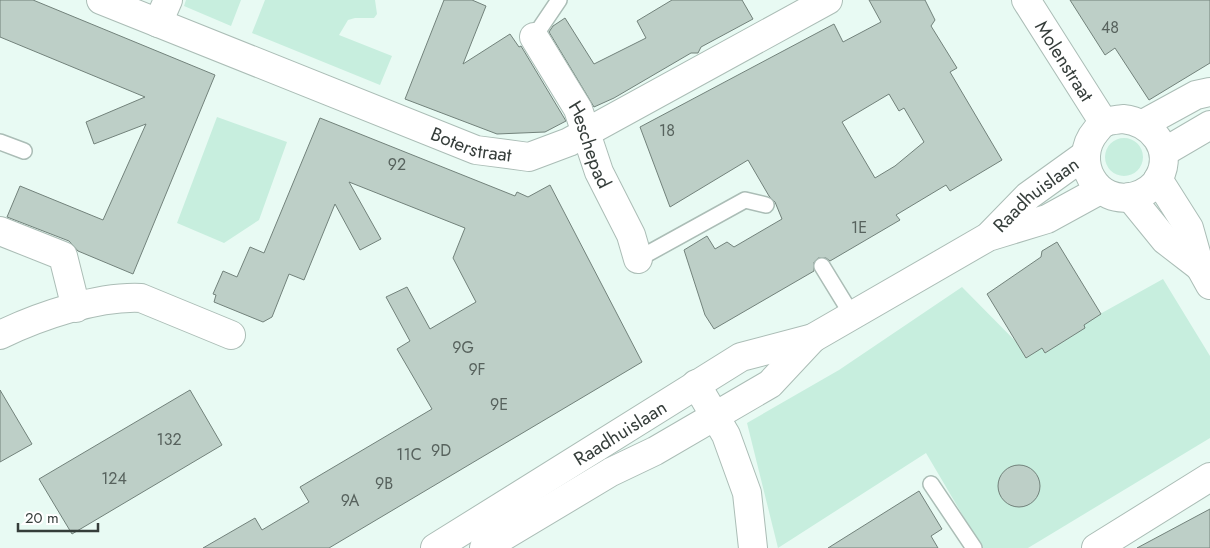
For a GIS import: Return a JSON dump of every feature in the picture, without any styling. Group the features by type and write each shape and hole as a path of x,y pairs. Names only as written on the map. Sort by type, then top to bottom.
{"street":[{"name":"Boterstraat","path":"101,0 163,12 476,150 529,157 569,142 828,0"},
{"name":"Molenstraat","path":"1026,0 1104,123"},
{"name":"Heschepad","path":"534,37 578,109 599,172 631,235 638,259"},
{"path":"1143,124 1196,95 1210,92"},
{"path":"1123,119 1143,124 1153,131 1160,141 1164,152 1163,166 1158,179 1151,188 1130,197 1119,198 1100,190 1091,180 1086,168 1085,155 1092,137 1104,123 1123,119"},
{"path":"1164,152 1210,125"},
{"name":"Raadhuislaan","path":"988,237 1028,196 1085,155"},
{"path":"1158,179 1189,228 1205,276"},
{"name":"Raadhuislaan","path":"484,548 611,472 656,451 770,384 814,338 852,315 988,237 1046,219 1100,190"},
{"path":"1130,197 1165,240 1205,276"},
{"path":"0,231 63,256 76,308"},
{"path":"0,335 22,324 76,308 127,298 141,298 231,335"},
{"name":"Raadhuislaan","path":"435,548 741,357 814,338"},
{"path":"696,384 716,415 726,435 747,493 753,548"},
{"path":"1096,548 1210,477"}],"lane":[{"path":"534,37 559,0"},
{"path":"0,142 24,151"},
{"path":"638,259 745,200 766,205"},
{"path":"822,266 852,315"},
{"path":"931,484 974,548"}],"green space":[{"path":"186,0 241,0 231,26 184,6"},
{"path":"265,0 375,0 377,14 374,18 348,20 339,35 392,56 380,85 252,33"},
{"path":"217,117 287,142 259,220 224,243 177,223"},
{"path":"1124,138 1138,143 1143,157 1138,171 1124,176 1110,171 1105,157 1110,143"},
{"path":"1163,279 1210,356 1210,438 1028,548 982,548 926,453 778,548 747,423 839,370 962,287 1028,354"}],"building":[{"path":"0,0 33,0 215,75 133,274 78,251 69,241 7,217 20,186 103,220 146,124 94,144 86,122 145,97 0,37"},
{"path":"444,0 472,0 486,6 463,64 510,34 519,47 521,46 566,121 545,132 497,134 405,99"},
{"path":"672,0 742,0 753,19 701,47 698,53 691,53 614,98 594,107 549,32 553,26 565,18 594,64 646,38 637,21"},
{"path":"869,0 925,0 935,20 931,26 957,68 950,72 1002,160 950,191 946,185 896,215 900,220 830,261 826,258 818,258 814,262 814,271 714,329 705,315 684,250 707,236 715,249 727,242 734,247 782,219 775,202 769,196 748,160 670,207 640,127 834,24 843,42 881,22","holes":["889,94 899,111 904,108 924,142 895,166 875,178 842,122"]},
{"path":"1070,0 1210,0 1210,63 1149,100 1115,48 1105,55"},
{"path":"320,118 515,196 517,192 528,197 550,185 642,362 329,548 203,548 255,518 262,530 309,502 300,487 432,409 397,349 410,341 386,297 407,287 430,329 476,302 453,258 465,228 349,182 381,239 360,250 335,204 304,280 289,274 272,317 263,322 214,302 216,295 213,294 223,271 237,277 250,247 264,253"},
{"path":"1057,242 1101,314 1084,325 1085,328 1045,353 1042,348 1026,358 987,294 1041,257 1042,251"},
{"path":"0,390 32,444 0,462"},
{"path":"190,390 222,445 72,534 39,479"},
{"path":"1019,465 1034,471 1040,486 1034,501 1019,507 1004,501 998,486 1004,471"},
{"path":"919,491 942,529 931,536 938,548 828,548"},
{"path":"1210,509 1210,548 1137,548"}]}
